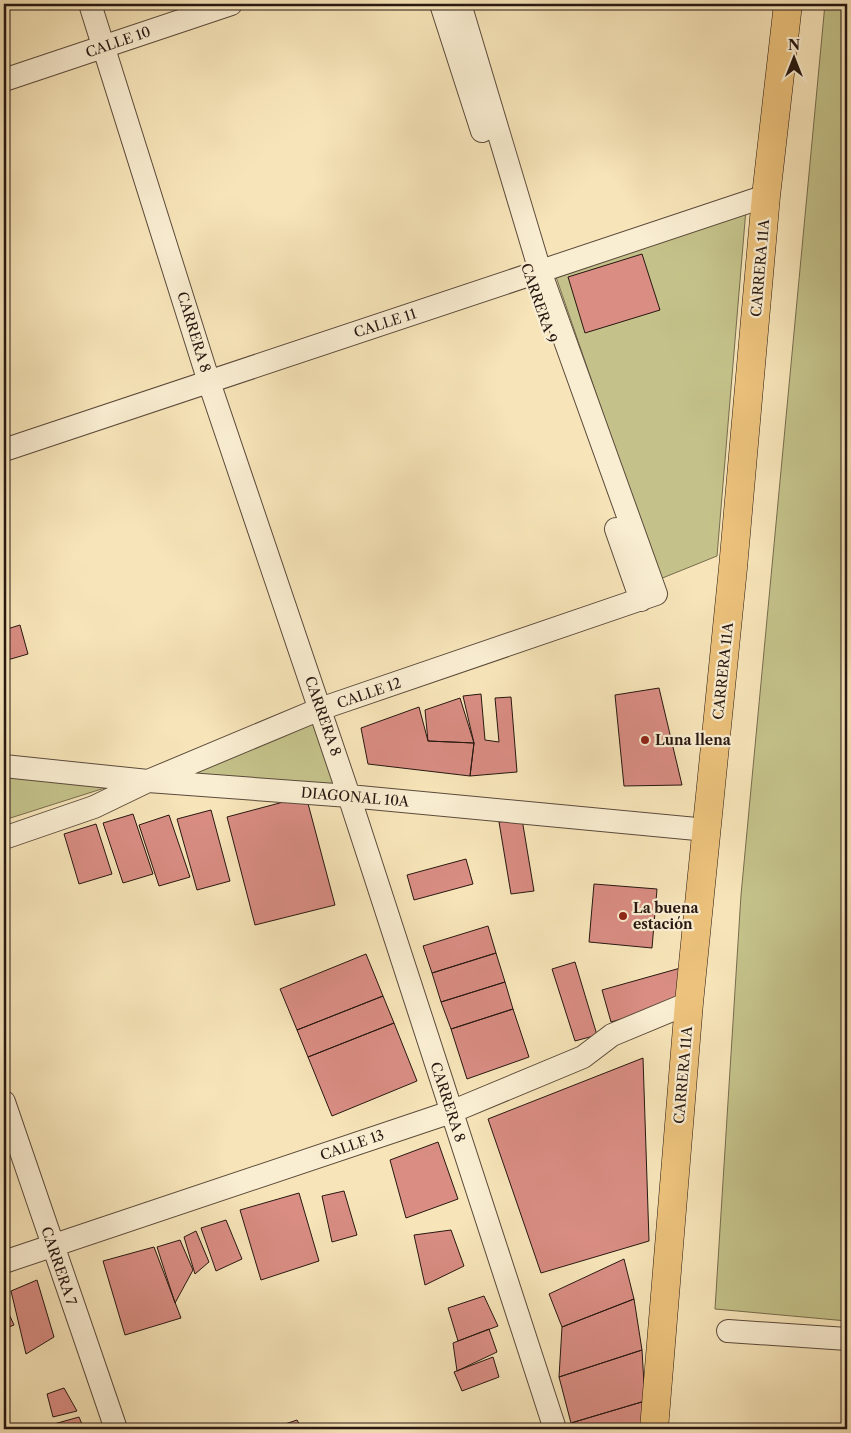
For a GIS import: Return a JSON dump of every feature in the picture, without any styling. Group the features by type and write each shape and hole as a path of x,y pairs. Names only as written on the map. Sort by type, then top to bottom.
{"highway":[{"name":"CARRERA 11A","path":"654,1429 690,1003 733,568 766,196 788,4"}],"street":[{"name":"CARRERA 8","path":"90,4 209,382 349,796 554,1429"},
{"name":"CALLE 10","path":"4,80 231,4"},
{"name":"CARRERA 9","path":"441,4 648,597"},
{"name":"CARRERA 9","path":"460,4 535,273"},
{"name":"CALLE 11","path":"4,450 766,196"},
{"name":"CALLE 12","path":"4,838 94,807 148,781 320,709 648,597"},
{"name":"DIAGONAL 10A","path":"4,766 148,781 349,796 707,830"},
{"name":"CALLE 13","path":"4,1262 451,1112 583,1057 612,1035 690,1003"},
{"name":"CARRERA 7","path":"4,1102 52,1247 116,1429"},
{"path":"728,1332 847,1339"}],"shaded area":[{"path":"825,4 847,4 847,1321 715,1309 741,895"},
{"path":"746,209 717,556 660,579 555,274"},
{"path":"313,722 336,785 185,775"},
{"path":"4,777 111,786 4,820"}],"building":[{"path":"642,254 660,310 585,333 568,277"},
{"path":"20,625 28,654 4,661 4,630"},
{"name":"Luna llena","path":"659,688 682,785 624,786 615,695"},
{"path":"481,694 485,740 499,742 495,698 511,697 517,772 470,776 474,743 463,696"},
{"path":"460,698 474,743 428,741 425,710"},
{"path":"419,707 428,741 474,743 470,776 368,764 361,728"},
{"path":"306,796 335,905 255,925 227,817"},
{"path":"211,810 230,881 197,890 177,819"},
{"path":"133,814 153,874 123,883 103,823"},
{"path":"169,815 190,877 159,886 139,825"},
{"path":"522,819 534,891 511,894 499,822"},
{"path":"96,824 112,874 79,884 64,834"},
{"path":"466,859 473,884 414,900 407,875"},
{"name":"La buena estación","path":"594,884 657,889 652,948 589,942"},
{"path":"488,926 496,953 432,973 423,946"},
{"path":"496,953 505,982 441,1002 432,973"},
{"path":"366,954 383,996 297,1030 280,989"},
{"path":"575,962 597,1035 575,1041 552,969"},
{"path":"684,967 686,1000 611,1022 602,990"},
{"path":"505,982 513,1009 451,1029 441,1002"},
{"path":"383,996 394,1023 308,1057 297,1030"},
{"path":"513,1009 529,1057 467,1079 451,1029"},
{"path":"394,1023 417,1081 332,1116 308,1057"},
{"path":"643,1058 649,1241 541,1273 488,1119"},
{"path":"438,1142 458,1199 406,1218 390,1160"},
{"path":"344,1191 357,1235 332,1242 322,1196"},
{"path":"299,1193 319,1261 261,1280 240,1210"},
{"path":"226,1220 242,1259 216,1271 201,1228"},
{"path":"451,1230 464,1266 425,1285 414,1235"},
{"path":"196,1231 209,1262 195,1274 184,1237"},
{"path":"180,1240 193,1270 175,1303 157,1247"},
{"path":"154,1247 181,1318 125,1335 103,1261"},
{"path":"624,1259 634,1299 562,1327 549,1294"},
{"path":"37,1280 54,1337 26,1354 11,1291"},
{"path":"484,1296 498,1326 458,1341 448,1308"},
{"path":"634,1299 642,1350 559,1377 562,1327"},
{"path":"4,1303 14,1325 4,1329"},
{"path":"489,1329 497,1352 457,1371 453,1343"},
{"path":"642,1350 645,1401 571,1423 559,1377"},
{"path":"493,1357 499,1377 462,1391 454,1372"},
{"path":"64,1388 77,1411 53,1417 47,1394"},
{"path":"645,1401 644,1429 573,1429 571,1423"},
{"path":"79,1417 84,1429 36,1429"},
{"path":"297,1420 302,1429 270,1429"}],"place":[{"name":"Luna llena","path":"645,740"},
{"name":"La buena estación","path":"623,916"}]}
